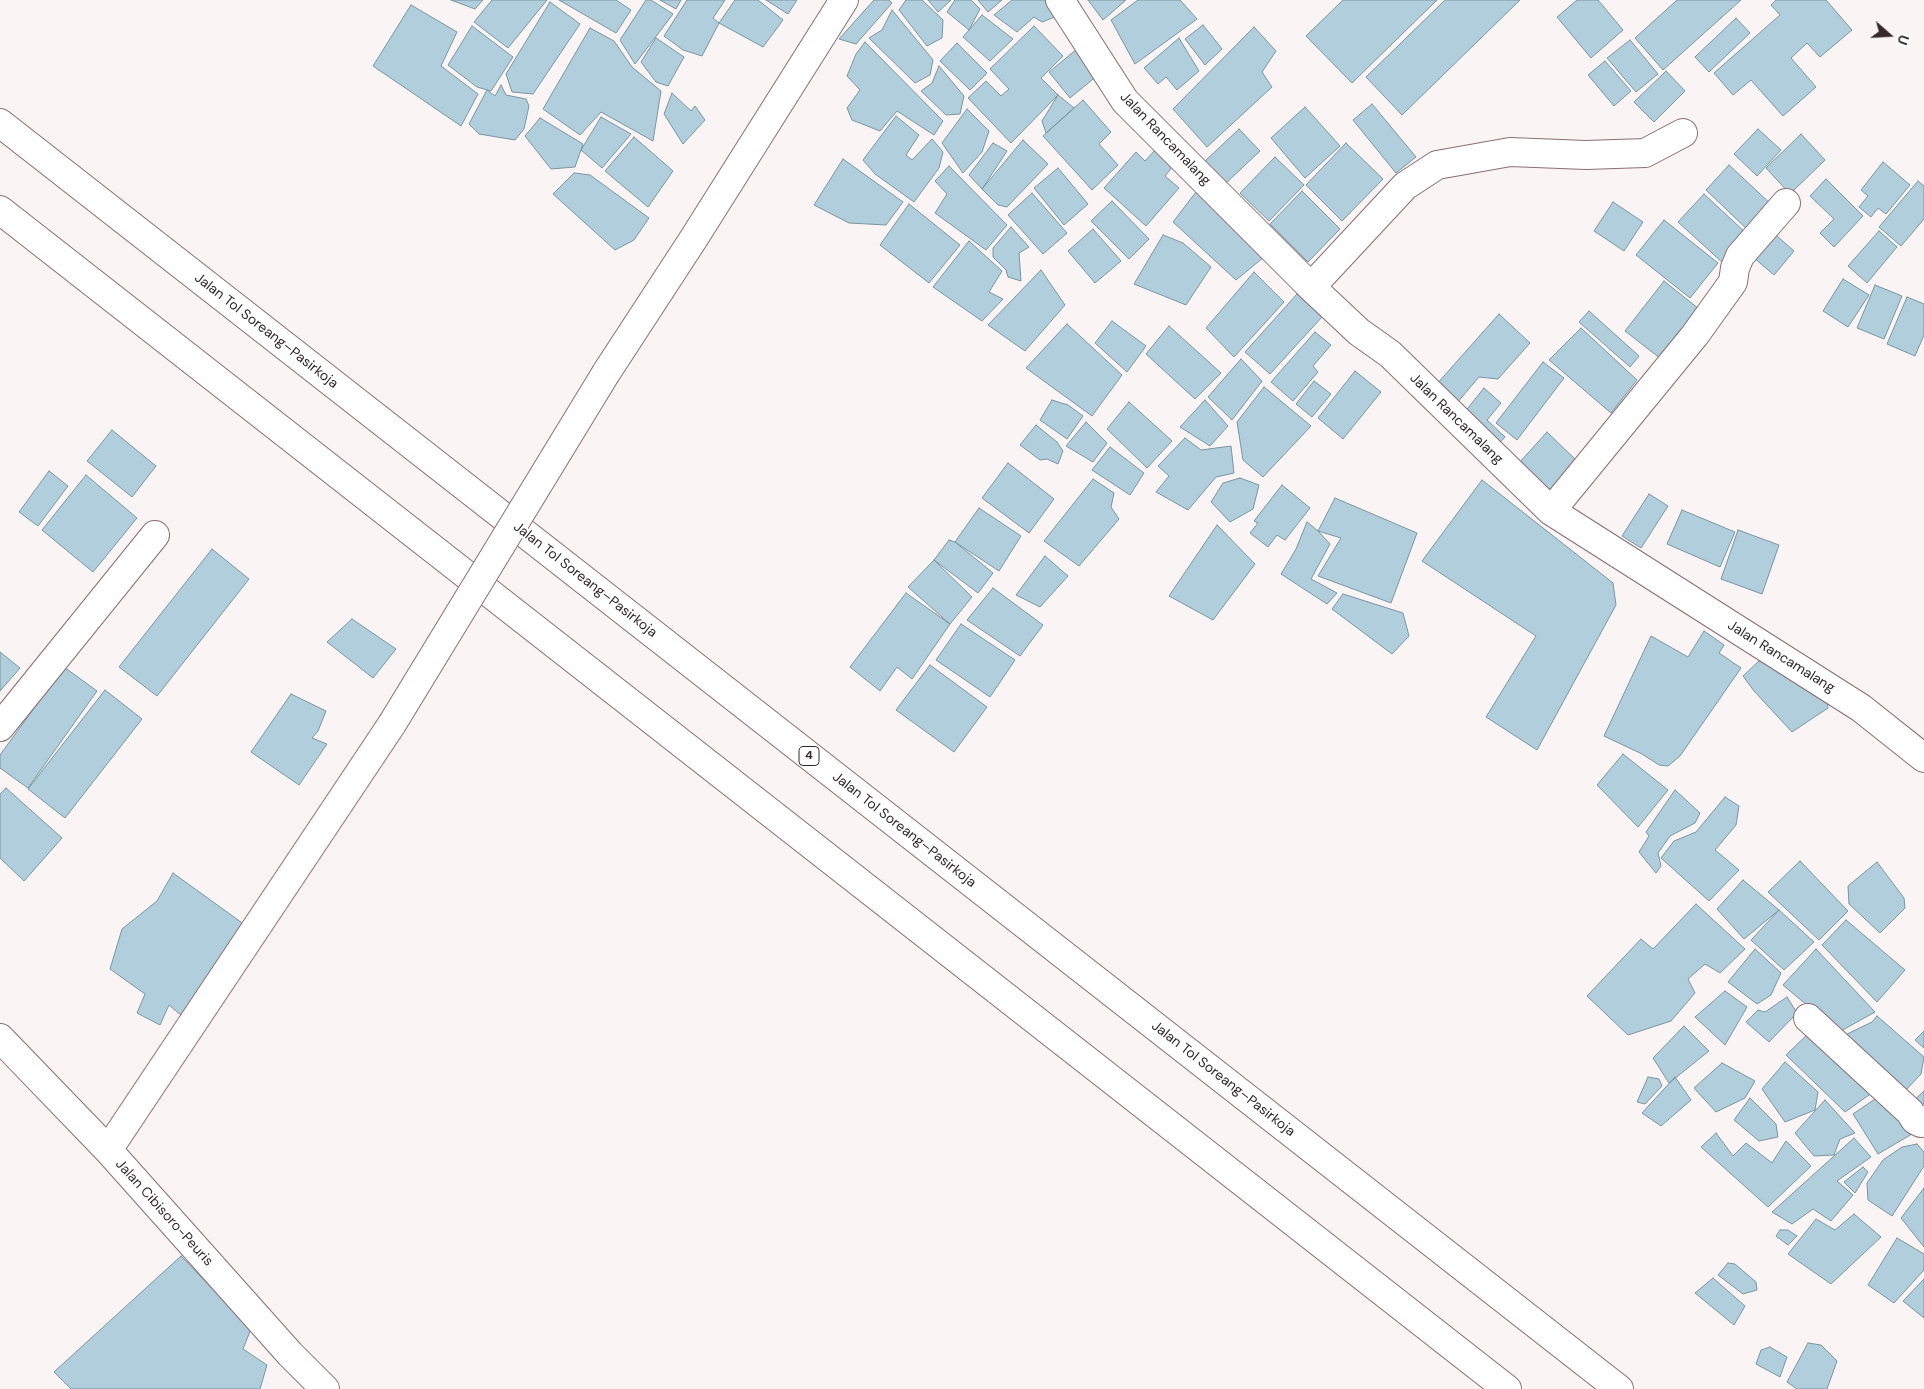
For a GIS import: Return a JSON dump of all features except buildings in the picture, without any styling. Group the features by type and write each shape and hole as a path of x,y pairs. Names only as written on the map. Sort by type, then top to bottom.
{"main road":[{"path":"108,1150 392,724 606,373 694,238 844,0"},
{"name":"Jalan Rancamalang","path":"1060,0 1125,101 1312,287 1359,332 1390,354 1551,511 1862,708 1924,758"},
{"name":"Jalan Tol Soreang–Pasirkoja","path":"0,123 1619,1389"},
{"path":"1312,287 1405,186 1437,165 1510,152 1586,155 1645,153 1683,133"},
{"path":"1551,511 1696,335 1733,282 1735,268 1740,256 1786,203"},
{"path":"0,210 1507,1389"},
{"path":"0,727 155,535"},
{"path":"1808,1018 1910,1112 1914,1120 1921,1123 1924,1120"},
{"name":"Jalan Cibisoro-Peuris","path":"0,1038 108,1150 290,1354 325,1389"}]}
